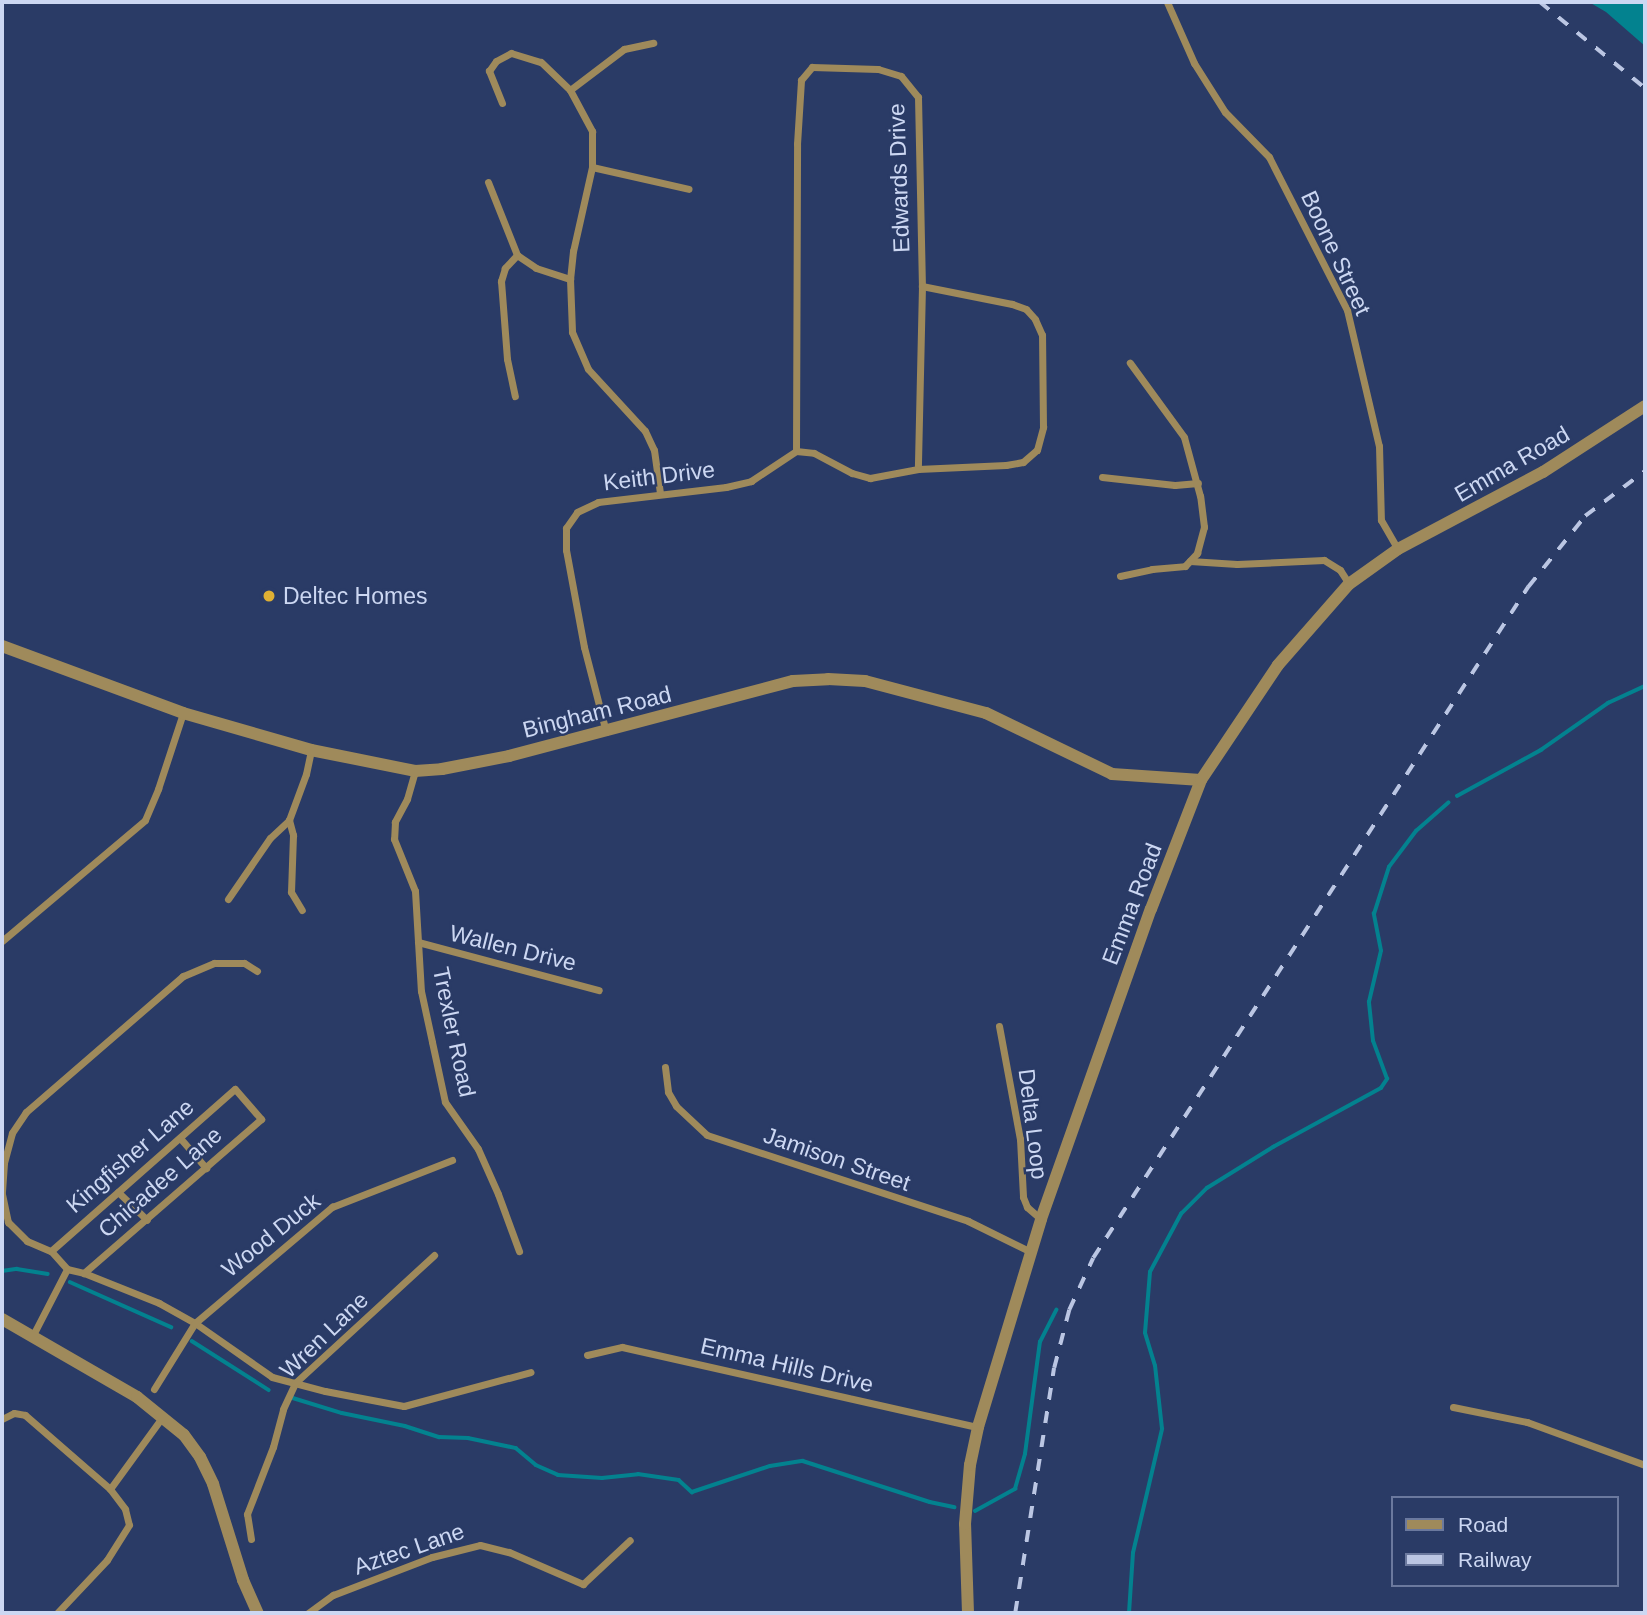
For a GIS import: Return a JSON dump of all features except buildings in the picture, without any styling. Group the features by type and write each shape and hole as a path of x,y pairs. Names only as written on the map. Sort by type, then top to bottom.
{"street":[{"name":"Boone Street","path":"1167,2 1194,63 1225,112 1269,157 1347,310 1379,446 1381,520 1398,549"},
{"path":"570,90 624,49 653,43"},
{"path":"502,103 489,71 496,61 512,53 541,62 570,90 592,131 592,167 573,251 570,279 572,332 588,369 645,431 654,450 660,493"},
{"name":"Edwards Drive","path":"796,451 798,104 801,80 812,67 878,69 901,76 918,97 922,286 918,470"},
{"path":"592,167 689,188"},
{"path":"488,182 517,255 536,268 570,279"},
{"path":"515,396 507,359 501,281 505,268 517,255"},
{"path":"796,451 814,453 852,473 870,478 918,470 1023,462 1037,450 1043,427 1042,335 1035,319 1026,309 1012,304 922,286"},
{"path":"1120,576 1185,566 1197,553 1203,527 1198,483 1184,438 1130,363"},
{"name":"Emma Road","path":"968,1613 965,1524 970,1465 978,1427 1041,1219 1151,908 1201,780 1272,674 1310,625 1349,584 1398,549 1543,472 1645,407"},
{"name":"Keith Drive","path":"606,733 584,647 566,550 566,528 577,512 598,502 726,487 751,481 796,451"},
{"path":"1102,477 1175,485 1198,483"},
{"path":"1191,561 1237,564 1324,560 1339,570 1349,584"},
{"name":"Bingham Road","path":"2,646 183,713 311,750 415,771 442,769 509,756 606,733 793,681 865,681 986,713 1112,774 1201,780"},
{"path":"2,941 145,820 183,713"},
{"path":"228,899 270,838 289,820 306,774 311,750"},
{"name":"Trexler Road","path":"415,771 407,799 395,822 394,839 415,891 421,990 445,1102 478,1149 519,1251"},
{"path":"289,820 293,835 291,892 302,910"},
{"name":"Wallen Drive","path":"418,942 599,990"},
{"path":"257,971 244,963 214,963 183,976 26,1112 12,1133 4,1163 2,1194 8,1222 27,1241 51,1251 66,1269 85,1273 159,1303 195,1323 272,1377 404,1406 531,1372"},
{"name":"Delta Loop","path":"999,1026 1020,1139 1023,1196 1027,1208 1041,1219"},
{"name":"Jamison Street","path":"665,1068 668,1092 676,1106 707,1135 919,1208 968,1221 1031,1252"},
{"name":"Kingfisher Lane","path":"51,1251 235,1089 261,1119"},
{"name":"Chicadee Lane","path":"85,1273 261,1119"},
{"path":"180,1138 206,1168"},
{"name":"Wood Duck","path":"154,1389 195,1323 332,1208 452,1160"},
{"path":"118,1192 147,1220"},
{"name":"Wren Lane","path":"251,1539 247,1514 273,1447 282,1409 295,1383 434,1255"},
{"path":"33,1335 66,1269"},
{"path":"2,1319 33,1335 163,1416 200,1457 213,1484 243,1580 258,1613"},
{"name":"Emma Hills Drive","path":"587,1354 622,1347 978,1427"},
{"path":"1453,1407 1527,1422 1645,1465"},
{"path":"2,1419 13,1413 24,1415 110,1489 125,1509 129,1525 107,1560 57,1613"},
{"path":"110,1489 163,1416"},
{"name":"Aztec Lane","path":"308,1613 333,1595 432,1557 480,1545 509,1552 583,1584 630,1540"}],"shaded area":[{"path":"1589,2 1645,2 1645,46 1606,12"}],"waterway":[{"path":"1457,796 1541,750 1608,703 1645,686"},
{"path":"1129,1613 1133,1553 1162,1429 1155,1366 1145,1333 1150,1272 1181,1214 1207,1188 1273,1147 1381,1088 1387,1079 1373,1041 1369,1002 1381,951 1374,914 1389,867 1416,831 1448,803"},
{"path":"2,1271 17,1269 48,1274"},
{"path":"70,1282 171,1327"},
{"path":"975,1511 1015,1489 1025,1454 1040,1342 1056,1310"},
{"path":"192,1341 269,1390"},
{"path":"293,1398 439,1437 468,1438 516,1448 536,1465 558,1475 602,1478 638,1474 679,1480 692,1492 770,1466 803,1461 930,1502 954,1507"}],"railway":[{"path":"1540,2 1645,88"},
{"path":"1015,1613 1054,1368 1069,1310 1093,1258 1528,587 1585,516 1645,471"}],"place":[{"name":"Deltec Homes","path":"269,596"}]}
